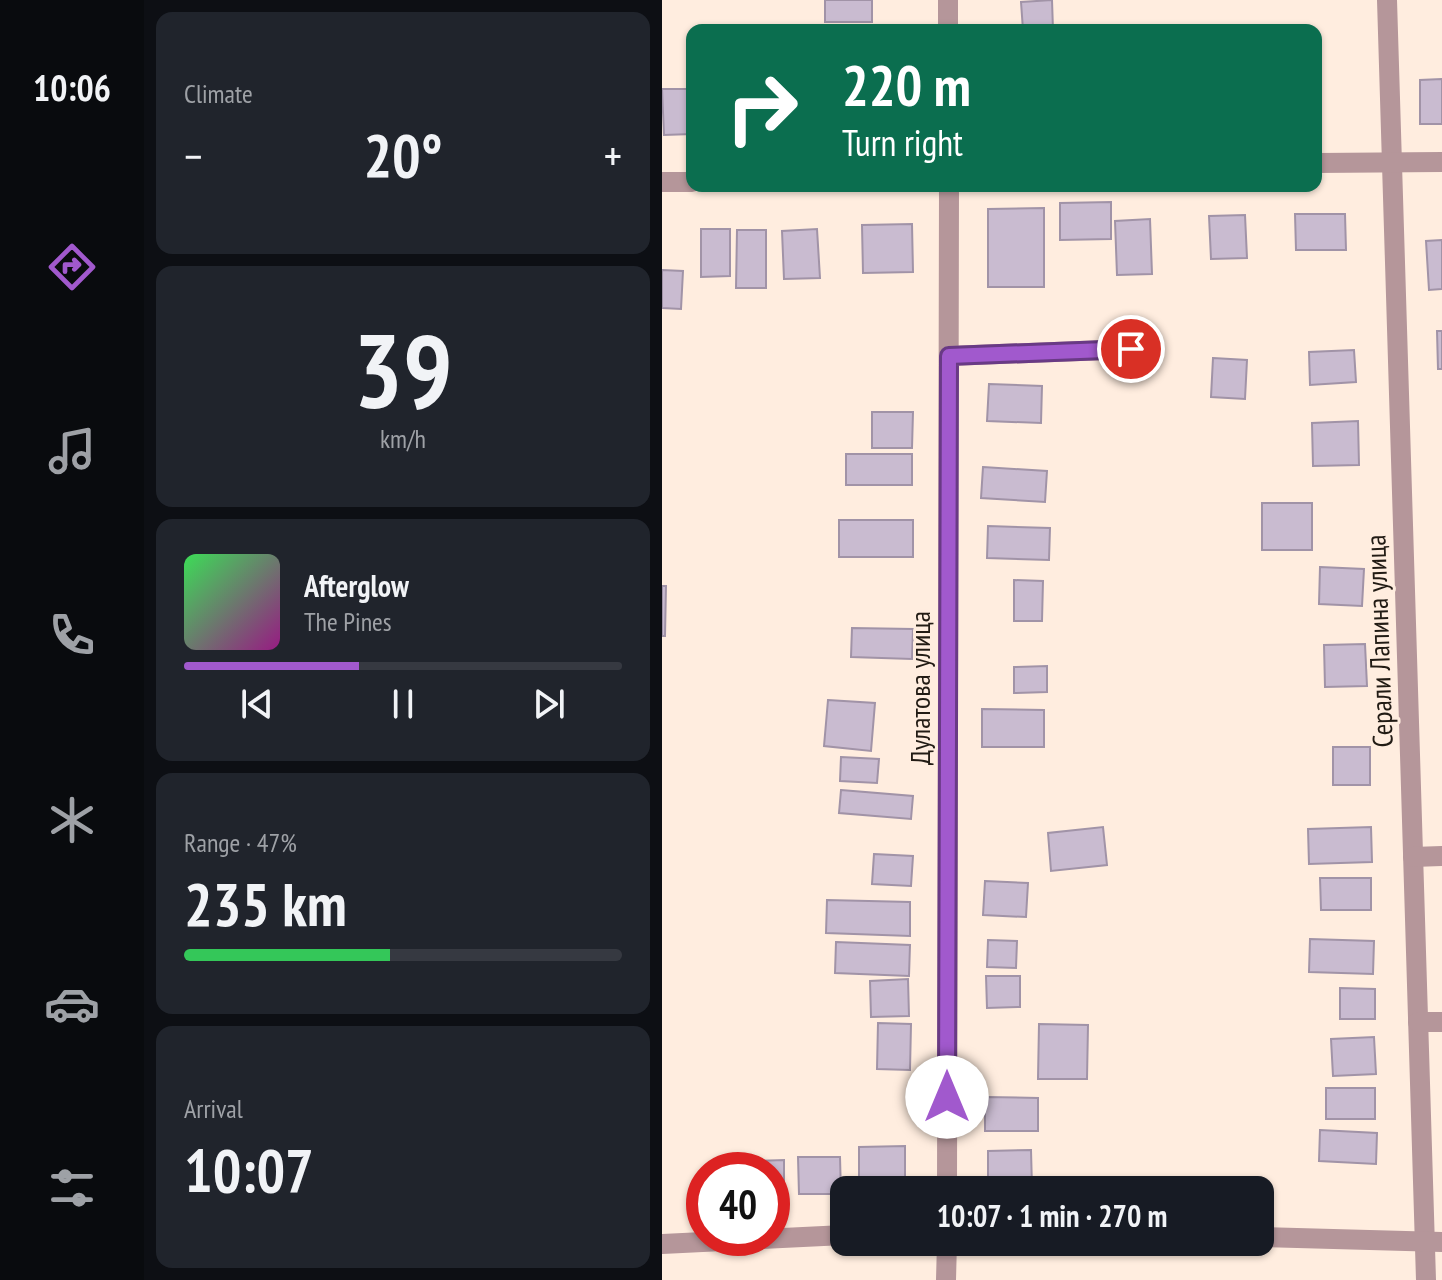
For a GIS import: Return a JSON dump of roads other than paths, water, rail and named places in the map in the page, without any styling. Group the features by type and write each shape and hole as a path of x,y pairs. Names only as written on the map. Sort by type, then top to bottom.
{"street":[{"path":"948,0 948,24"},
{"name":"Серали Лапина улица","path":"1387,0 1418,1022 1433,1241 1426,1280"},
{"path":"1322,163 1442,162"},
{"path":"662,182 686,182"},
{"name":"Дулатова улица","path":"947,1176 949,192"},
{"path":"949,356 1131,349"},
{"path":"1413,857 1442,856"},
{"path":"1418,1022 1442,1022"},
{"path":"662,1244 830,1236"},
{"path":"1274,1237 1433,1241"},
{"path":"946,1280 947,1256"}]}
